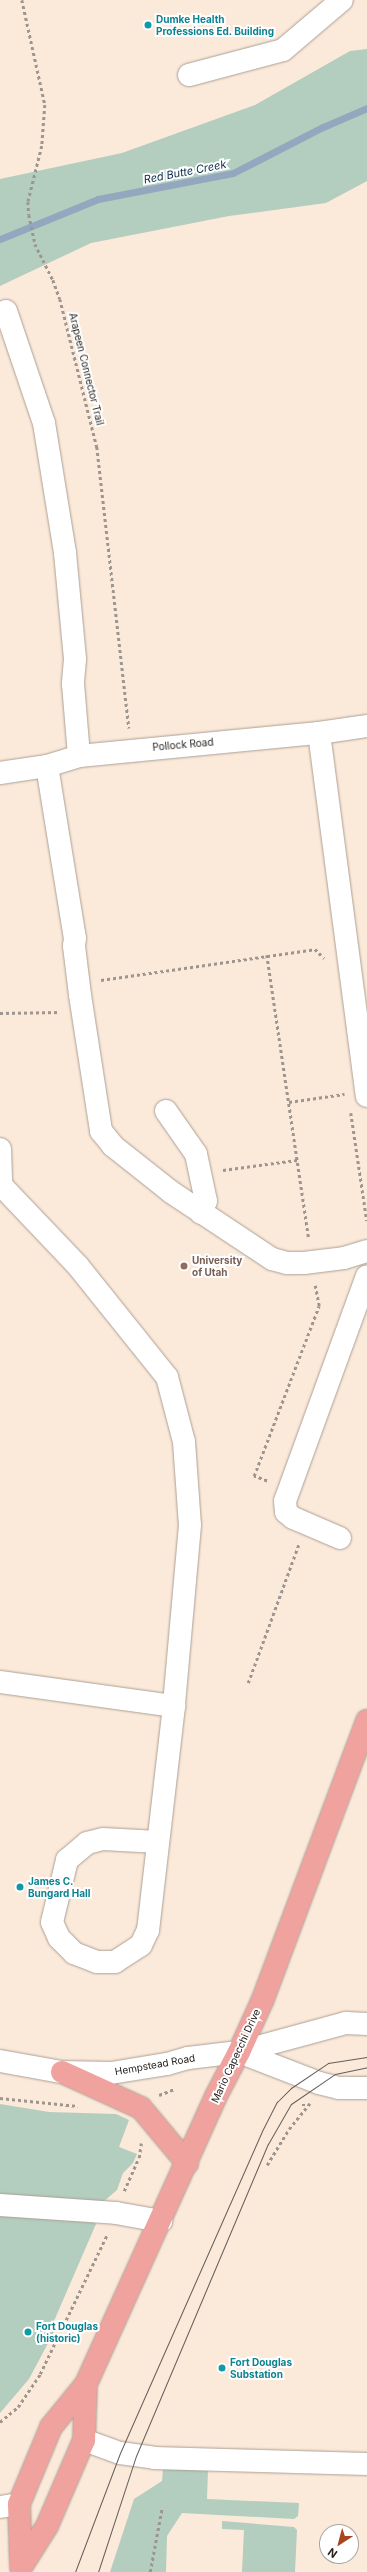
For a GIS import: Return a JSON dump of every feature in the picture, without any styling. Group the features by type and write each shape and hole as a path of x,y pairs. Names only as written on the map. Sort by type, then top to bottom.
{"main road":[{"name":"Mario Capecchi Drive","path":"20,2568 10,2506 51,2427 86,2384 187,2164 216,2096 239,2052 263,1999 367,1721"},
{"path":"62,2072 141,2108 187,2164"},
{"name":"Mario Capecchi Drive","path":"20,2568 47,2526 84,2440 86,2384"}],"street":[{"path":"189,75 283,50 342,0"},
{"path":"6,311 44,423 65,553 75,659 74,684 79,756"},
{"name":"Pollock Road","path":"0,774 47,766 79,756 319,733 367,726"},
{"path":"319,733 358,1095"},
{"path":"47,766 75,938 74,946 80,995 101,1131 113,1146 201,1213 257,1251 287,1263 344,1258 367,1251"},
{"path":"166,1110 196,1154 206,1201 201,1213"},
{"path":"0,1149 1,1184 78,1266 167,1377 184,1442 190,1525 174,1706 148,1930 141,1945 115,1962 97,1962 74,1953 59,1938 52,1922 67,1860 87,1843 102,1839 158,1842"},
{"path":"340,1538 293,1518 286,1512 285,1501 367,1276"},
{"path":"0,1682 174,1706"},
{"name":"Hempstead Road","path":"0,2061 62,2072 112,2073 167,2064 188,2058 239,2052 346,2023 367,2024"},
{"path":"239,2052 319,2083 339,2088 367,2088"},
{"path":"0,2205 116,2213 161,2221"},
{"path":"84,2440 120,2454 154,2458 367,2464"}],"path":[{"name":"Arapeen Connector Trail","path":"22,0 45,106 42,146 30,193 29,215 34,244 53,280 60,299 98,448 132,750"},
{"path":"94,981 315,949"},
{"path":"267,955 309,1242"},
{"path":"0,1013 65,1012"},
{"path":"289,1102 358,1095"},
{"path":"220,1171 298,1160"},
{"path":"0,2098 82,2106"},
{"path":"267,2165 289,2129 309,2105"},
{"path":"0,2422 18,2407 40,2374 116,2213 139,2158 141,2136"},
{"path":"150,2572 162,2508"}],"shaded area":[{"name":"University of Utah","path":"0,0 367,0 367,2572 0,2572"}],"green space":[{"path":"367,49 367,181 326,203 229,216 91,243 0,286 0,179 122,153 255,105 350,51"},
{"path":"0,2104 49,2112 116,2114 129,2120 119,2147 137,2154 133,2163 123,2173 117,2190 103,2202 0,2197"},
{"path":"0,2210 89,2218 96,2224 54,2321 58,2323 55,2330 29,2379 0,2413"},
{"path":"163,2469 208,2470 207,2499 299,2503 298,2516 294,2519 182,2513 167,2536 166,2572 110,2572 134,2499 162,2481"},
{"path":"222,2521 294,2527 297,2530 295,2572 242,2572 244,2530 222,2529"}],"waterway":[{"name":"Red Butte Creek","path":"0,239 98,199 233,173 323,127 367,108"}],"tram line":[{"path":"75,2572 120,2453 262,2131 277,2102 291,2088 328,2063 367,2057"},
{"path":"98,2572 136,2456 268,2144 291,2104 335,2074 367,2067"}],"place":[{"name":"Dumke Health Professions Ed. Building","path":"148,25"},
{"name":"University of Utah","path":"184,1266"},
{"name":"James C. Bungard Hall","path":"20,1887"},
{"name":"Fort Douglas (historic)","path":"28,2332"},
{"name":"Fort Douglas Substation","path":"222,2368"}]}
